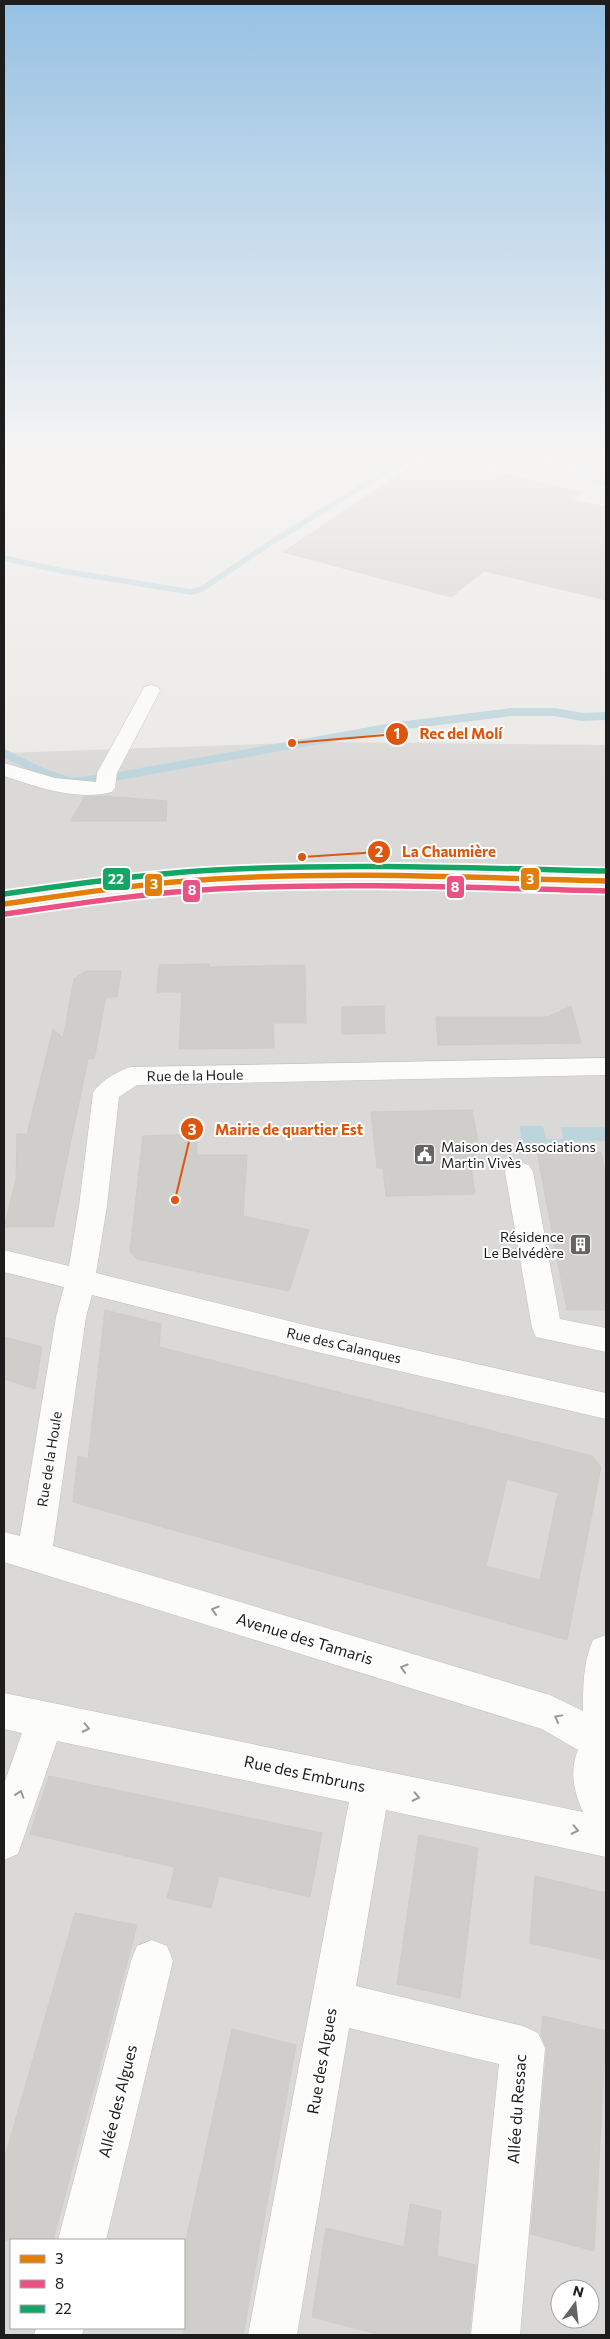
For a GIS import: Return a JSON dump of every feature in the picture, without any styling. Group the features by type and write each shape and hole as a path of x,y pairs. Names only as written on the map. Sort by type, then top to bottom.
{"main road":[{"path":"4,904 125,888 243,878 340,877 606,881"}],"street":[{"path":"4,769 43,782 86,790 105,788 106,777 151,691"},
{"name":"Rue de la Houle","path":"19,1550 82,1280 88,1247 106,1094 131,1076 606,1066"},
{"path":"519,1172 547,1328 606,1340"},
{"name":"Rue des Calanques","path":"4,1261 313,1339 606,1406"},
{"name":"Avenue des Tamaris","path":"19,1550 550,1713 604,1739"},
{"path":"606,1652 602,1683 604,1739 593,1761 592,1783 598,1806 606,1818"},
{"name":"Rue des Embruns","path":"4,1711 606,1837"},
{"path":"4,1840 45,1720"},
{"name":"Rue des Algues","path":"272,2335 371,1787"},
{"name":"Allée des Algues","path":"82,2239 152,1961"},
{"name":"Allée du Ressac","path":"332,2002 523,2048 496,2335"}],"shaded area":[{"path":"322,742 606,745 606,2335 4,2335 4,753"}],"water":[{"path":"520,1126 543,1126 546,1139 563,1139 561,1127 606,1127 606,1141 522,1143"}],"building":[{"path":"325,563 606,563 606,600 484,571 451,597"},
{"path":"102,796 167,801 166,821 71,821 84,797"},
{"path":"209,964 209,967 305,965 306,1023 273,1023 274,1048 179,1049 182,992 157,992 159,965"},
{"path":"86,971 121,971 117,997 106,997 94,1059 88,1059 53,1227 4,1227 16,1180 17,1134 27,1134 53,1029 63,1038 74,979"},
{"path":"384,1006 385,1033 342,1034 342,1007"},
{"path":"571,1006 581,1043 438,1045 436,1017 548,1017"},
{"name":"Maison des Associations Martin Vivès","path":"472,1110 478,1141 472,1141 476,1168 471,1168 475,1194 386,1196 383,1168 377,1168 371,1112"},
{"path":"198,1134 196,1155 247,1155 243,1216 309,1230 289,1291 137,1259 130,1251 143,1136"},
{"name":"Résidence Le Belvédère","path":"537,1152 601,1152 606,1177 606,1310 567,1310"},
{"path":"105,1310 161,1324 159,1347 592,1456 601,1467 567,1640 73,1502 78,1456 88,1459","holes":["507,1479 558,1493 540,1580 486,1566"]},
{"path":"4,1337 42,1347 35,1389 4,1379"},
{"path":"49,1776 322,1833 310,1897 219,1876 211,1908 167,1898 175,1867 30,1834"},
{"path":"419,1835 478,1848 460,1998 397,1984"},
{"path":"535,1876 606,1893 606,1960 530,1943"},
{"path":"75,1913 137,1925 53,2239 4,2240 4,2160"},
{"path":"543,2016 606,2031 594,2251 531,2234 547,2048 541,2035"},
{"path":"232,2029 296,2045 243,2335 184,2335 185,2244"},
{"path":"410,2204 441,2211 437,2256 476,2265 469,2335 381,2335 312,2317 326,2228 404,2247"}],"waterway":[{"path":"27,563 62,571 191,592 202,589 240,563"},
{"path":"4,753 42,772 72,782 119,776 398,726 512,712 555,712 582,717 606,716"}],"transit line":[{"name":"22","path":"4,894 82,883 187,872 312,866 410,866 606,871"},
{"name":"3","path":"4,904 162,884 264,877 411,876 606,881"},
{"name":"8","path":"5,914 163,893 265,887 411,886 606,891"}],"place":[{"name":"Rec del Molí","path":"292,743"},
{"name":"La Chaumière","path":"302,857"},
{"name":"Maison des Associations Martin Vivès","path":"425,1154"},
{"name":"Mairie de quartier Est","path":"175,1200"},
{"name":"Résidence Le Belvédère","path":"580,1244"}]}
